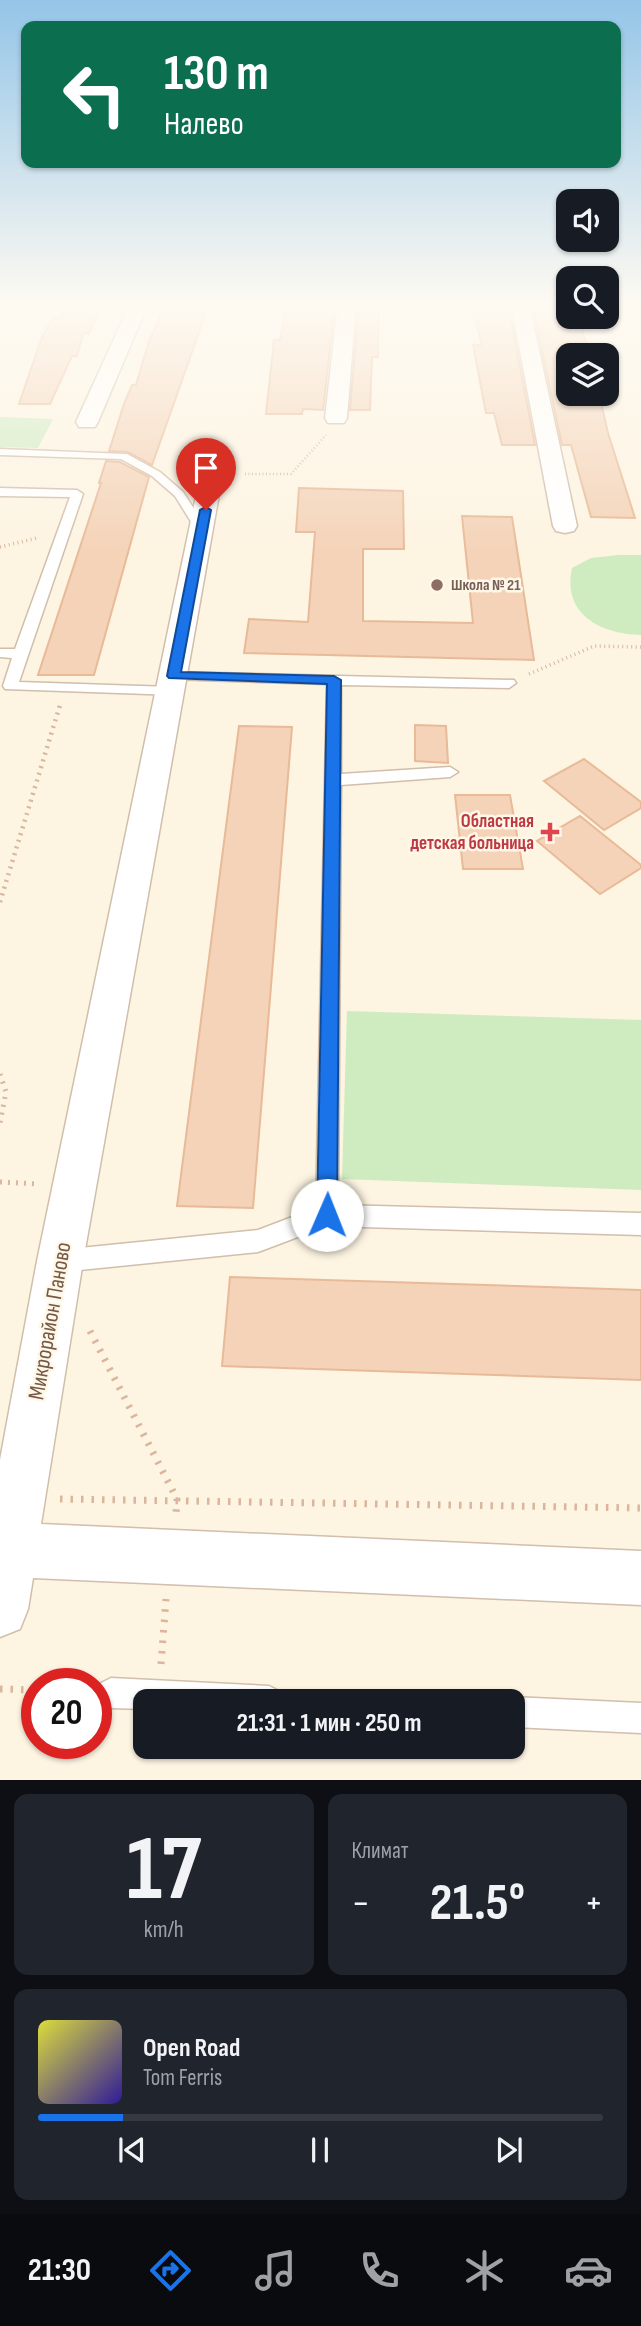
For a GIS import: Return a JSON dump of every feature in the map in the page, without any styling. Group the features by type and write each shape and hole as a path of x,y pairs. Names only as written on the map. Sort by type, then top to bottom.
{"street":[{"path":"87,422 102,387"},
{"path":"336,418 339,387"},
{"path":"537,387 565,526"},
{"name":"Микрорайон Паново","path":"0,1609 60,1261 212,472"},
{"path":"10,1550 641,1578"}],"lane":[{"path":"0,452 123,456 156,474 179,494 202,530"},
{"path":"0,492 77,494 10,686 65,688 334,680 509,683"},
{"path":"0,653 20,654"},
{"path":"327,1215 334,680"},
{"path":"333,780 450,772"},
{"path":"60,1261 258,1241 327,1215 641,1224"},
{"path":"112,1693 133,1694"},
{"path":"525,1713 641,1718"}],"path":[{"path":"246,474 291,474 327,433 336,418"},
{"path":"0,547 63,532"},
{"path":"509,683 594,646 641,647"},
{"path":"0,902 65,688"},
{"path":"0,1074 3,1092 0,1123"},
{"path":"0,1182 48,1184"},
{"path":"84,1320 177,1499"},
{"path":"59,1499 641,1508"},
{"path":"0,1689 21,1690"}],"green space":[{"path":"0,417 53,419 38,448 0,447"},
{"path":"641,555 641,635 612,631 599,625 587,618 573,598 570,584 572,568 591,558"},
{"path":"347,1011 641,1020 641,1190 342,1179"}],"building":[{"path":"25,387 58,387 50,404 19,404"},
{"path":"131,387 180,387 152,465 128,452 109,451"},
{"path":"269,387 326,387 323,410 303,409 302,414 266,414"},
{"path":"352,387 371,387 370,410 350,410"},
{"path":"481,387 524,387 535,445 502,445 494,413 486,413"},
{"path":"550,387 556,387 556,406 602,406 635,518 591,517 571,445 562,445"},
{"path":"106,461 120,462 149,477 94,675 38,675 101,483"},
{"path":"299,488 403,491 404,549 363,549 363,621 473,623 462,516 512,517 534,660 244,653 249,619 308,622 315,532 296,532"},
{"path":"415,725 446,726 448,763 415,761"},
{"path":"239,726 292,727 253,1208 177,1206"},
{"path":"584,759 641,802 641,808 604,830 544,781"},
{"path":"455,795 510,795 523,869 463,869"},
{"path":"580,816 641,865 641,868 600,894 537,841"},
{"path":"230,1277 641,1290 641,1380 222,1366"}],"place":[{"name":"Школа № 21","path":"437,585"},
{"name":"Областная детская больница","path":"550,832"}],"route":[{"path":"206,510 174,676 334,680 327,1215"}]}
